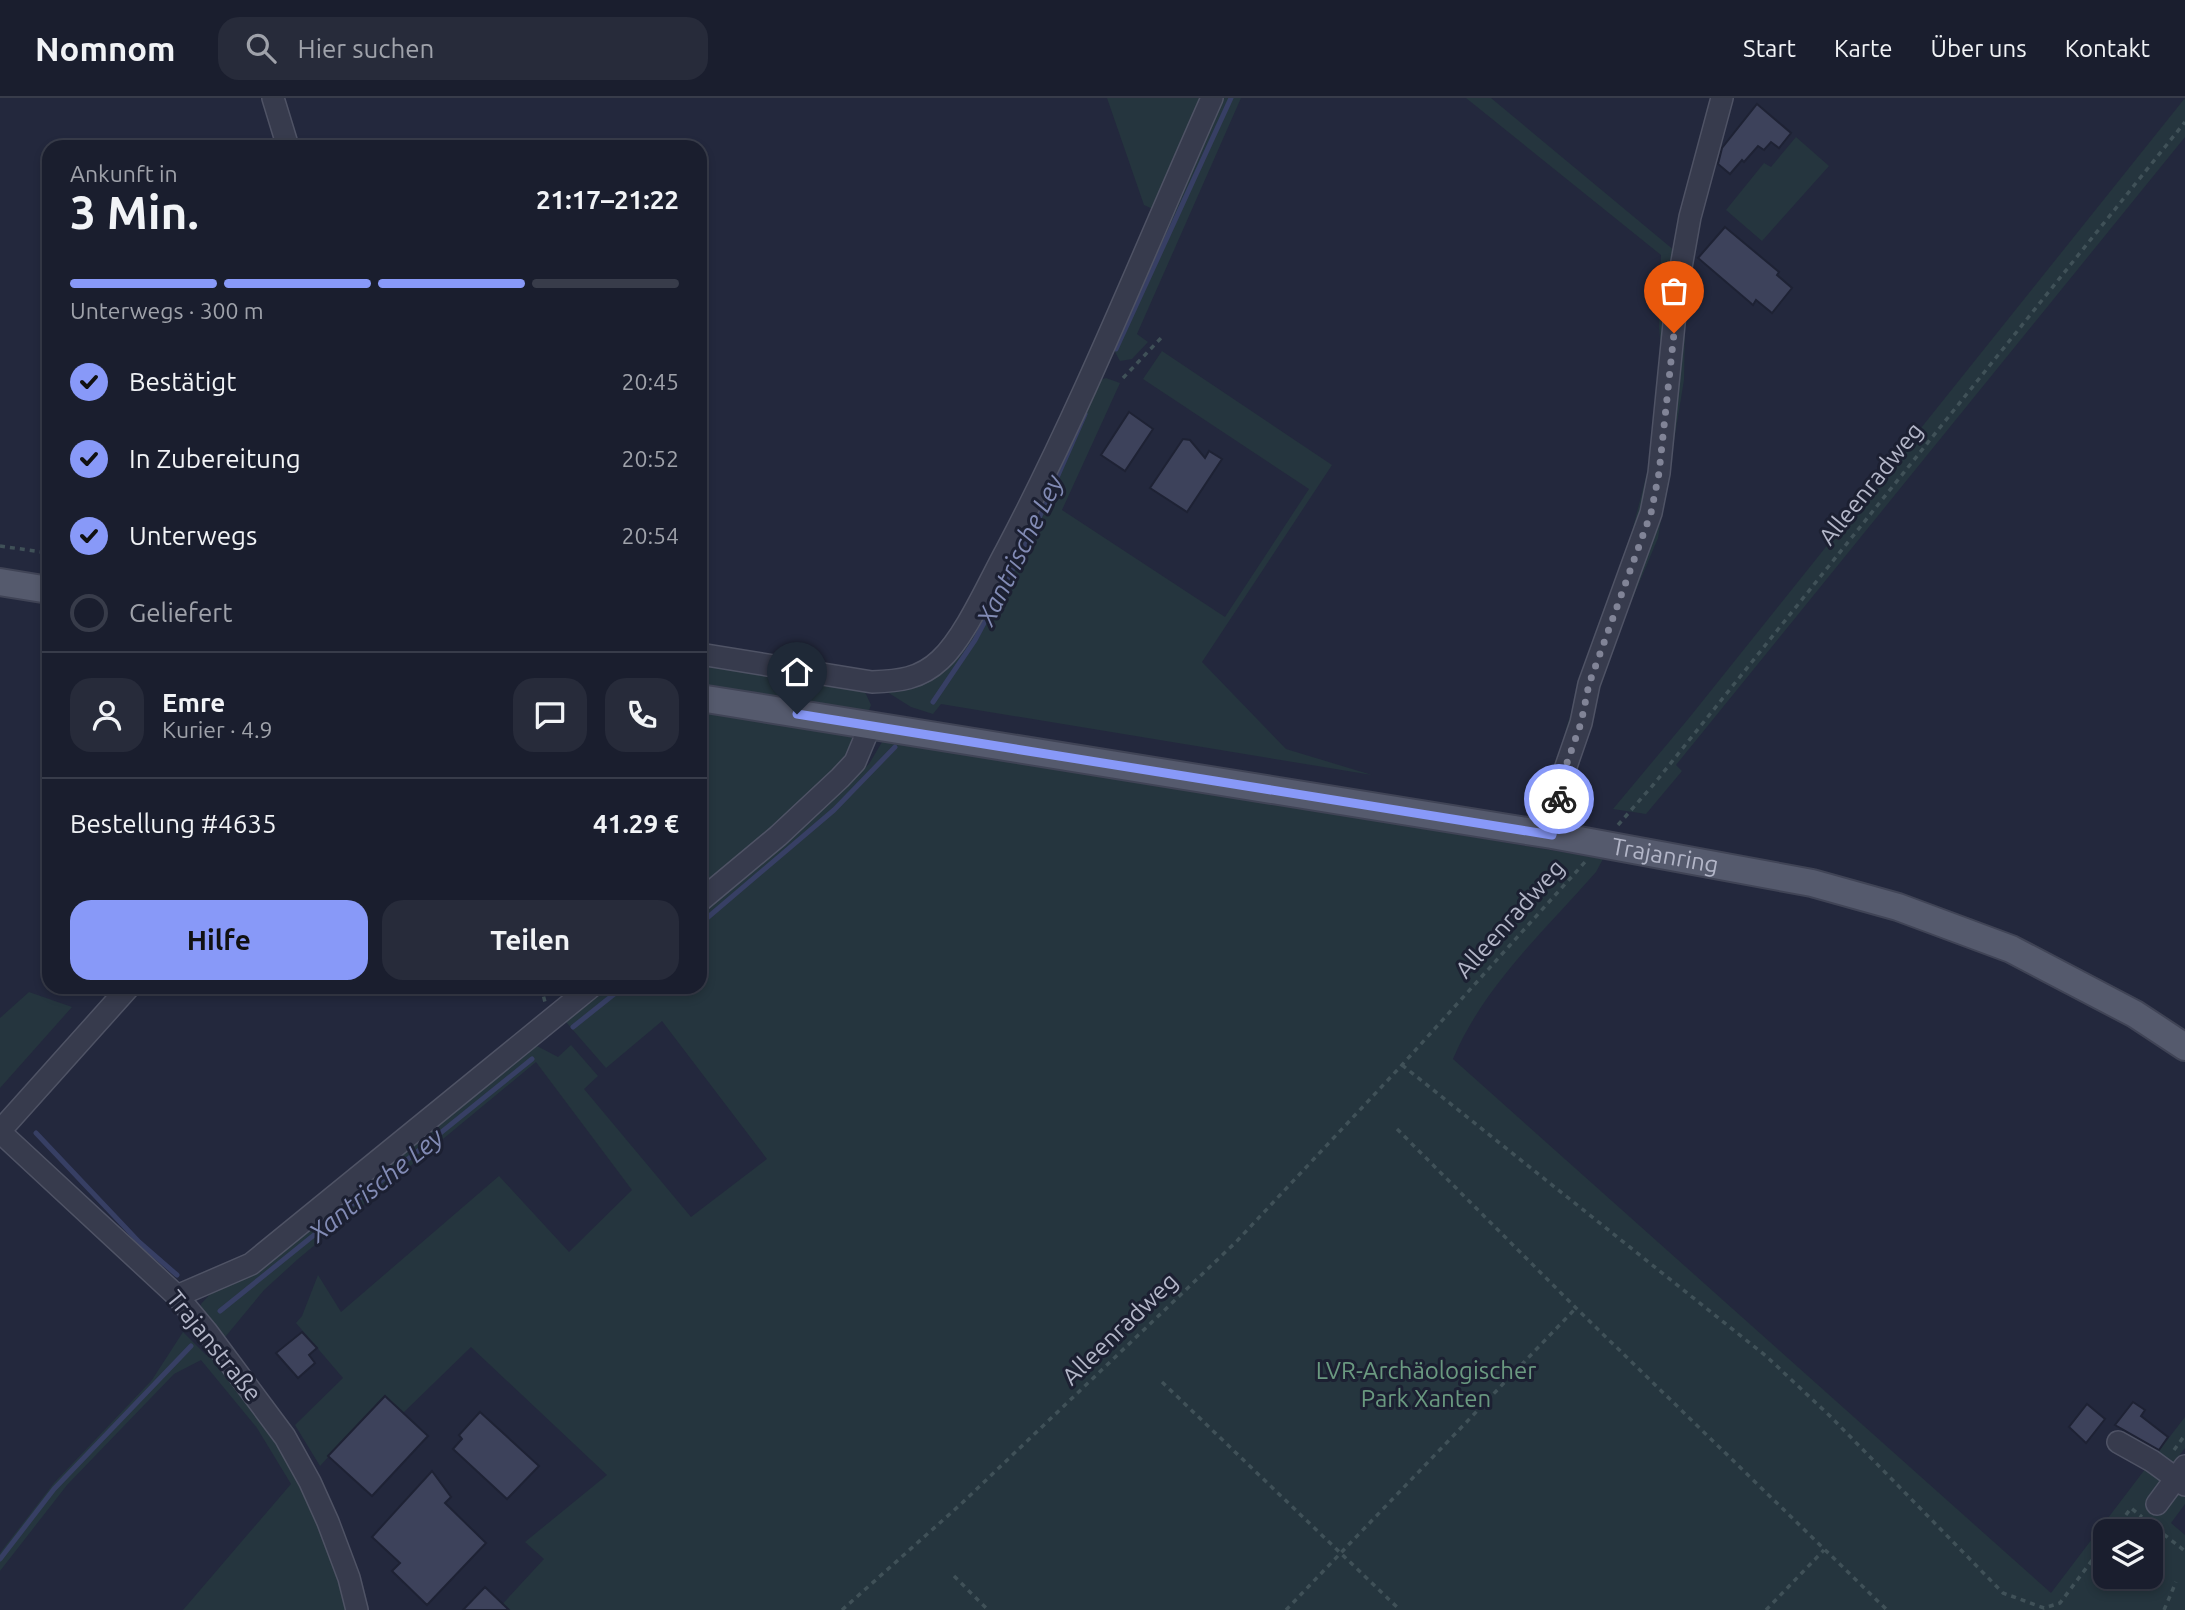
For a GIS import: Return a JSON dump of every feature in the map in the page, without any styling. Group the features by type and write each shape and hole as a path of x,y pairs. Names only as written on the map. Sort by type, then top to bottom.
{"main road":[{"path":"0,582 42,589"},
{"name":"Trajanring","path":"707,699 1552,835 1812,883 1898,906 2011,949 2077,981 2185,1047"}],"street":[{"path":"273,98 286,140"},
{"path":"707,655 872,682 914,678 943,657 970,619 1031,503 1212,98"},
{"path":"1552,835 1561,780 1581,723 1589,684 1651,513 1660,460 1678,284 1690,217 1722,98"},
{"path":"707,895 778,836 840,778 855,762 870,726"},
{"path":"0,1132 123,994"},
{"path":"177,1296 251,1264 582,994"},
{"name":"Trajanstraße","path":"0,1132 177,1296 207,1332 285,1437 328,1522 349,1578 357,1610"},
{"path":"2118,1441 2182,1476 2157,1504"}],"path":[{"name":"Alleenradweg","path":"842,1610 961,1504 1236,1242 1402,1065 1654,784 2185,122"},
{"path":"1123,378 1162,337"},
{"path":"0,546 42,552"},
{"path":"1402,1065 1766,1356 1831,1418 2003,1594 2044,1608 2060,1603 2093,1559"},
{"path":"1397,1129 1576,1308 1887,1610"},
{"path":"1286,1610 1576,1308"},
{"path":"1162,1381 1400,1610"},
{"path":"2123,1519 2131,1508 2145,1519"},
{"path":"2163,1533 2185,1551"},
{"path":"1766,1610 1824,1549"},
{"path":"954,1576 988,1610"},
{"path":"2164,1610 2176,1582"}],"green space":[{"path":"1107,98 1204,98 1155,210 1144,205"},
{"path":"1218,98 1241,98 1137,334 1148,342 1132,359 1120,361 1109,341"},
{"path":"1466,98 1491,98 1675,251 1655,470 1562,765 1541,796 1525,794 1547,775 1562,747 1592,643 1620,579 1649,465 1663,376 1659,326 1661,255"},
{"path":"2185,98 2185,137 1676,765 1682,771 1646,814 1613,809 1689,718"},
{"path":"1796,137 1829,166 1762,241 1726,210 1764,163 1771,167"},
{"path":"1686,270 1684,380 1658,538 1611,650 1584,744 1585,719 1651,531"},
{"path":"1162,351 1332,465 1202,662 1286,749 1372,775 941,704 933,714 911,707 884,690 942,670 1094,382 1106,378 1120,383 1062,510 1225,617 1309,489 1143,379"},
{"path":"707,663 865,692 871,705 867,716 707,687"},
{"path":"707,707 861,732 840,770 707,885"},
{"name":"LVR-Archäologischer Park Xanten","path":"885,737 1603,859 1596,872 1498,983 1453,1059 2051,1593 2093,1538 2093,1589 2163,1589 2163,1519 2107,1519 2149,1464 2161,1482 2147,1501 2162,1515 2180,1492 2185,1493 2185,1504 2171,1523 2185,1535 2185,1610 497,1610 544,1559 525,1542 607,1475 471,1347 403,1413 385,1395 320,1466 295,1425 343,1378 296,1323 302,1316 318,1275 341,1312 499,1176 569,1252 632,1190 536,1062 298,1259 264,1290 221,1342 202,1319 201,1304 215,1289 526,1049 537,1046 558,1057 571,1045 598,1076 584,1089 691,1217 767,1159 662,1021 606,1068 566,1022 600,994 707,994 707,906 830,802 869,764"},
{"path":"29,992 72,1007 0,1088 0,1018"},
{"path":"183,1332 206,1355 210,1353 241,1388 309,1492 352,1610 183,1610 291,1484 257,1428 201,1360 174,1374 67,1485 0,1571 0,1553 54,1483 152,1380"},
{"path":"2185,1417 2185,1448 2173,1464 2154,1457"}],"building":[{"path":"1757,104 1791,133 1779,148 1771,142 1764,150 1758,146 1730,174 1718,164 1722,148"},
{"path":"1725,227 1779,272 1777,275 1792,288 1772,313 1756,300 1753,305 1698,258"},
{"path":"1129,412 1153,429 1125,471 1101,455"},
{"path":"1183,439 1190,440 1205,458 1209,451 1222,459 1187,512 1150,488"},
{"path":"302,1332 317,1348 309,1355 315,1363 298,1378 276,1353"},
{"path":"385,1396 428,1436 372,1496 328,1456"},
{"path":"2133,1402 2145,1410 2141,1416 2168,1437 2159,1450 2115,1425"},
{"path":"2087,1404 2105,1419 2086,1443 2069,1427"},
{"path":"480,1412 539,1466 507,1499 453,1449 462,1439 459,1435"},
{"path":"432,1471 451,1497 445,1503 486,1543 427,1605 392,1571 400,1563 372,1537"},
{"path":"485,1587 509,1610 463,1610"}],"waterway":[{"name":"Xantrische Ley","path":"1116,349 1231,98"},
{"name":"Xantrische Ley","path":"933,702 975,640 1036,525 1085,414"},
{"name":"Xantrische Ley","path":"707,918 834,810 895,747"},
{"name":"Xantrische Ley","path":"573,1027 614,994"},
{"name":"Xantrische Ley","path":"220,1311 532,1059"},
{"path":"36,1133 139,1242 177,1275"},
{"name":"Xantrische Ley","path":"0,1559 54,1489 191,1346"}],"way so far":[{"path":"1559,799 1561,780 1581,723 1589,684 1651,513 1659,473 1674,333"}],"route":[{"path":"797,714 1552,835 1559,799"}]}
